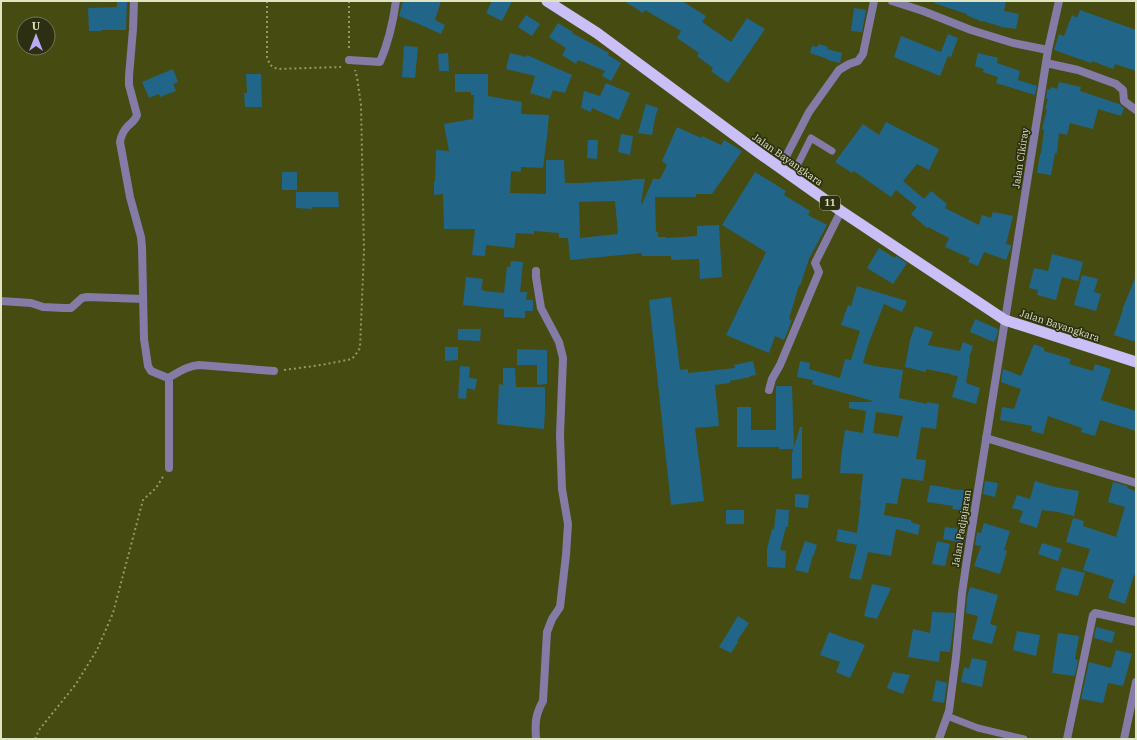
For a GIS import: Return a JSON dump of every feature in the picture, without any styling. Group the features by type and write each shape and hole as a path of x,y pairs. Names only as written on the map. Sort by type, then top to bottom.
{"highway":[{"name":"Jalan Bayangkara","path":"547,1 597,33 780,168 841,211 1005,320 1136,362"}],"street":[{"path":"134,1 133,29 128,76 137,115 134,121 126,128 120,142 130,197 141,237 144,339 148,366 151,371 168,378 170,383 169,468"},
{"path":"349,64 380,62 387,46 392,28 396,1"},
{"path":"780,168 809,112 839,70 858,61 863,54 874,1"},
{"path":"892,1 1013,43 1048,50"},
{"name":"Jalan Cikiray","path":"1005,320 1048,50 1059,1"},
{"path":"1046,63 1078,70 1116,84 1123,90 1124,101 1136,110"},
{"path":"769,390 772,379 780,365 819,272 815,263 841,211"},
{"path":"536,271 541,308 559,342 563,358 560,435 562,489 568,524 560,607 552,619 547,632 542,701 537,711 535,724 536,739"},
{"path":"1,301 31,303 43,307 71,308 82,298 87,297 143,299"},
{"name":"Jalan Padjajaran","path":"939,739 949,711 966,558 1005,320"},
{"path":"168,378 185,368 199,365 274,371"},
{"path":"986,438 1136,483"},
{"path":"1067,739 1093,615 1095,613 1136,622"},
{"path":"1124,739 1136,682"}],"lane":[{"path":"792,176 811,138 832,151"},
{"path":"947,716 978,728 1024,739"}],"path":[{"path":"267,1 267,57 270,65 277,69 349,64"},
{"path":"274,371 321,365 352,359 360,348 364,251 361,105 355,70 349,64 349,1"},
{"path":"35,739 39,730 76,684 97,650 113,613 144,500 156,488 169,468"}],"building":[{"path":"117,1 127,1 126,30 89,31 88,8 117,7"},
{"path":"403,1 441,1 435,20 445,25 441,34 399,16"},
{"path":"492,1 512,1 502,21 486,13"},
{"path":"624,1 682,1 706,16 702,22 731,42 747,18 765,29 728,83 711,71 713,68 697,56 699,53 677,38 681,31 645,10 643,13"},
{"path":"935,1 1006,1 1004,11 1019,14 1016,29 983,22 966,15 967,14 934,3"},
{"path":"854,8 866,10 862,32 851,31"},
{"path":"1080,10 1136,30 1136,71 1115,64 1113,69 1054,50 1059,34 1064,36 1072,15 1077,18"},
{"path":"526,15 540,24 532,36 518,27"},
{"path":"558,23 573,32 572,33 609,53 608,55 621,63 611,81 602,76 605,71 578,60 576,64 562,55 566,48 549,37"},
{"path":"948,34 958,38 951,57 948,56 940,76 894,57 901,36 941,52"},
{"path":"819,44 828,47 827,49 842,53 840,63 810,53 812,46 817,47"},
{"path":"404,46 418,47 415,78 402,77"},
{"path":"448,53 449,71 439,71 438,54"},
{"path":"510,53 526,57 527,55 572,75 565,93 553,90 550,99 530,93 535,76 506,69"},
{"path":"978,53 998,58 997,63 1020,71 1018,80 1037,86 1035,95 996,83 998,77 983,72 984,69 975,66"},
{"path":"173,69 178,82 173,84 176,91 160,97 159,94 149,98 142,82"},
{"path":"246,74 261,74 262,107 245,107 244,93 247,93"},
{"path":"455,74 488,74 488,96 522,102 521,114 549,115 543,168 521,167 521,172 511,171 510,193 546,194 546,160 564,160 565,183 645,179 642,204 654,177 654,179 660,179 667,165 662,161 677,127 721,145 724,140 742,151 712,194 696,194 696,197 655,197 656,232 658,232 658,237 666,238 697,236 697,226 719,225 722,277 700,279 699,259 671,260 671,256 642,256 642,253 570,260 568,238 559,238 559,233 534,231 534,234 516,233 514,248 486,245 485,256 472,255 475,229 444,229 443,194 434,195 436,150 449,151 444,124 473,119 474,95 471,95 471,92 455,92","holes":["615,201 618,234 580,238 579,202"]},
{"path":"1059,82 1081,87 1080,91 1119,104 1124,108 1121,116 1098,109 1093,129 1070,123 1067,135 1059,133 1057,153 1055,153 1051,175 1037,173 1044,130 1042,129 1047,109 1045,109 1048,99 1046,99 1047,89 1050,90 1051,87 1057,89"},
{"path":"606,83 630,93 619,120 592,108 591,112 581,108 584,91 600,96"},
{"path":"646,104 658,108 652,135 638,133"},
{"path":"886,122 939,149 929,170 917,164 903,181 924,199 931,191 947,204 945,208 979,225 982,215 991,218 993,212 1013,216 1006,244 1011,245 1011,247 1006,260 984,252 978,266 968,262 970,258 945,247 949,238 928,227 927,228 911,214 917,207 896,190 891,197 854,171 852,173 835,162 863,124 879,135"},
{"path":"621,134 633,136 630,155 618,152"},
{"path":"588,140 598,140 597,159 587,158"},
{"path":"282,172 297,172 297,190 282,190"},
{"path":"755,172 786,191 784,195 810,211 808,215 827,225 809,259 800,286 799,285 789,319 792,320 784,340 775,336 769,353 726,335 766,252 722,225"},
{"path":"296,192 338,192 339,207 312,207 312,209 296,208"},
{"path":"879,248 895,258 896,256 907,263 893,284 867,268"},
{"path":"1052,254 1083,262 1078,281 1062,277 1056,300 1037,295 1038,290 1029,288 1034,268 1048,271"},
{"path":"511,261 523,262 520,292 527,292 526,300 533,300 533,311 525,311 525,318 504,317 504,309 463,305 466,277 483,279 481,290 504,293 507,267 510,267"},
{"path":"1082,275 1098,279 1094,292 1101,294 1096,311 1074,305"},
{"path":"1136,276 1136,342 1114,335 1122,310"},
{"path":"857,286 907,301 902,312 884,304 868,345 863,363 903,370 899,398 927,404 927,402 939,404 936,429 921,427 916,459 926,460 923,481 902,478 897,504 886,503 884,515 911,520 911,522 920,525 918,535 896,529 891,556 868,552 861,580 849,578 857,545 836,541 838,529 857,533 863,474 840,473 841,457 845,430 863,433 866,411 849,408 849,402 873,401 812,384 813,380 797,377 800,361 810,363 809,369 840,378 845,359 851,360 860,331 841,325 848,305 851,306","holes":["876,412 903,416 898,437 873,433"]},
{"path":"671,297 680,370 688,369 688,373 735,368 734,365 753,361 756,375 730,381 730,383 715,385 719,426 695,428 704,501 671,505 649,300"},
{"path":"975,319 998,329 994,342 970,332"},
{"path":"915,326 933,332 928,345 960,351 963,342 973,346 969,358 966,383 980,388 976,404 952,397 958,376 926,369 926,372 905,367 910,340"},
{"path":"458,329 481,329 480,341 458,340"},
{"path":"1034,344 1044,348 1044,351 1071,359 1069,364 1093,371 1095,364 1111,369 1101,400 1136,411 1136,431 1100,420 1095,436 1081,432 1082,428 1048,416 1043,434 1031,431 1032,426 1000,420 1002,407 1014,409 1021,389 1001,382 1003,369 1021,376"},
{"path":"445,347 458,347 458,360 445,361"},
{"path":"517,349 547,350 547,384 537,385 537,365 517,365"},
{"path":"460,366 470,367 469,378 477,379 475,390 467,388 466,399 458,398"},
{"path":"503,368 515,368 516,387 545,387 544,429 497,424 499,384 503,385"},
{"path":"776,386 792,386 794,447 800,427 802,427 802,478 792,479 793,449 779,449 779,447 737,447 737,407 751,407 751,430 776,430"},
{"path":"985,481 998,483 995,497 983,494"},
{"path":"1035,481 1055,487 1079,491 1074,516 1042,510 1037,528 1019,522 1023,511 1012,508 1017,495 1030,499"},
{"path":"1113,482 1128,486 1127,488 1136,491 1136,575 1134,575 1125,604 1108,598 1114,580 1083,570 1090,549 1066,542 1073,518 1084,521 1083,526 1116,537 1125,507 1108,502"},
{"path":"930,485 972,491 969,511 952,509 953,506 927,502"},
{"path":"795,494 809,495 808,508 795,507"},
{"path":"776,509 789,510 788,527 786,527 780,550 786,551 785,568 767,567 767,549 772,529 774,529"},
{"path":"726,510 744,510 744,524 726,524"},
{"path":"984,523 1010,531 1004,550 1007,551 1000,574 974,566 981,546 975,545 977,532 981,533"},
{"path":"945,527 966,530 964,543 943,539"},
{"path":"805,541 817,545 808,573 795,570"},
{"path":"937,541 950,544 945,566 932,564"},
{"path":"1042,543 1062,549 1058,561 1038,554"},
{"path":"1062,567 1085,573 1078,596 1055,590"},
{"path":"872,584 891,588 877,619 864,616"},
{"path":"970,587 998,595 990,624 997,626 992,644 972,639 978,616 966,613 967,597"},
{"path":"932,612 955,613 950,652 940,651 939,662 908,657 913,629 930,633"},
{"path":"738,616 749,623 731,653 719,647"},
{"path":"1096,627 1115,632 1112,643 1094,638"},
{"path":"1017,631 1040,635 1036,656 1013,650"},
{"path":"829,632 865,645 850,678 836,672 840,662 820,655"},
{"path":"1058,633 1079,636 1075,659 1078,660 1075,676 1052,673"},
{"path":"1116,650 1132,654 1123,686 1108,683 1103,703 1081,699 1089,662 1111,668"},
{"path":"972,658 987,661 982,687 961,682 964,667 969,669"},
{"path":"893,672 910,675 903,694 887,688"},
{"path":"936,680 947,683 944,703 932,701"}]}
